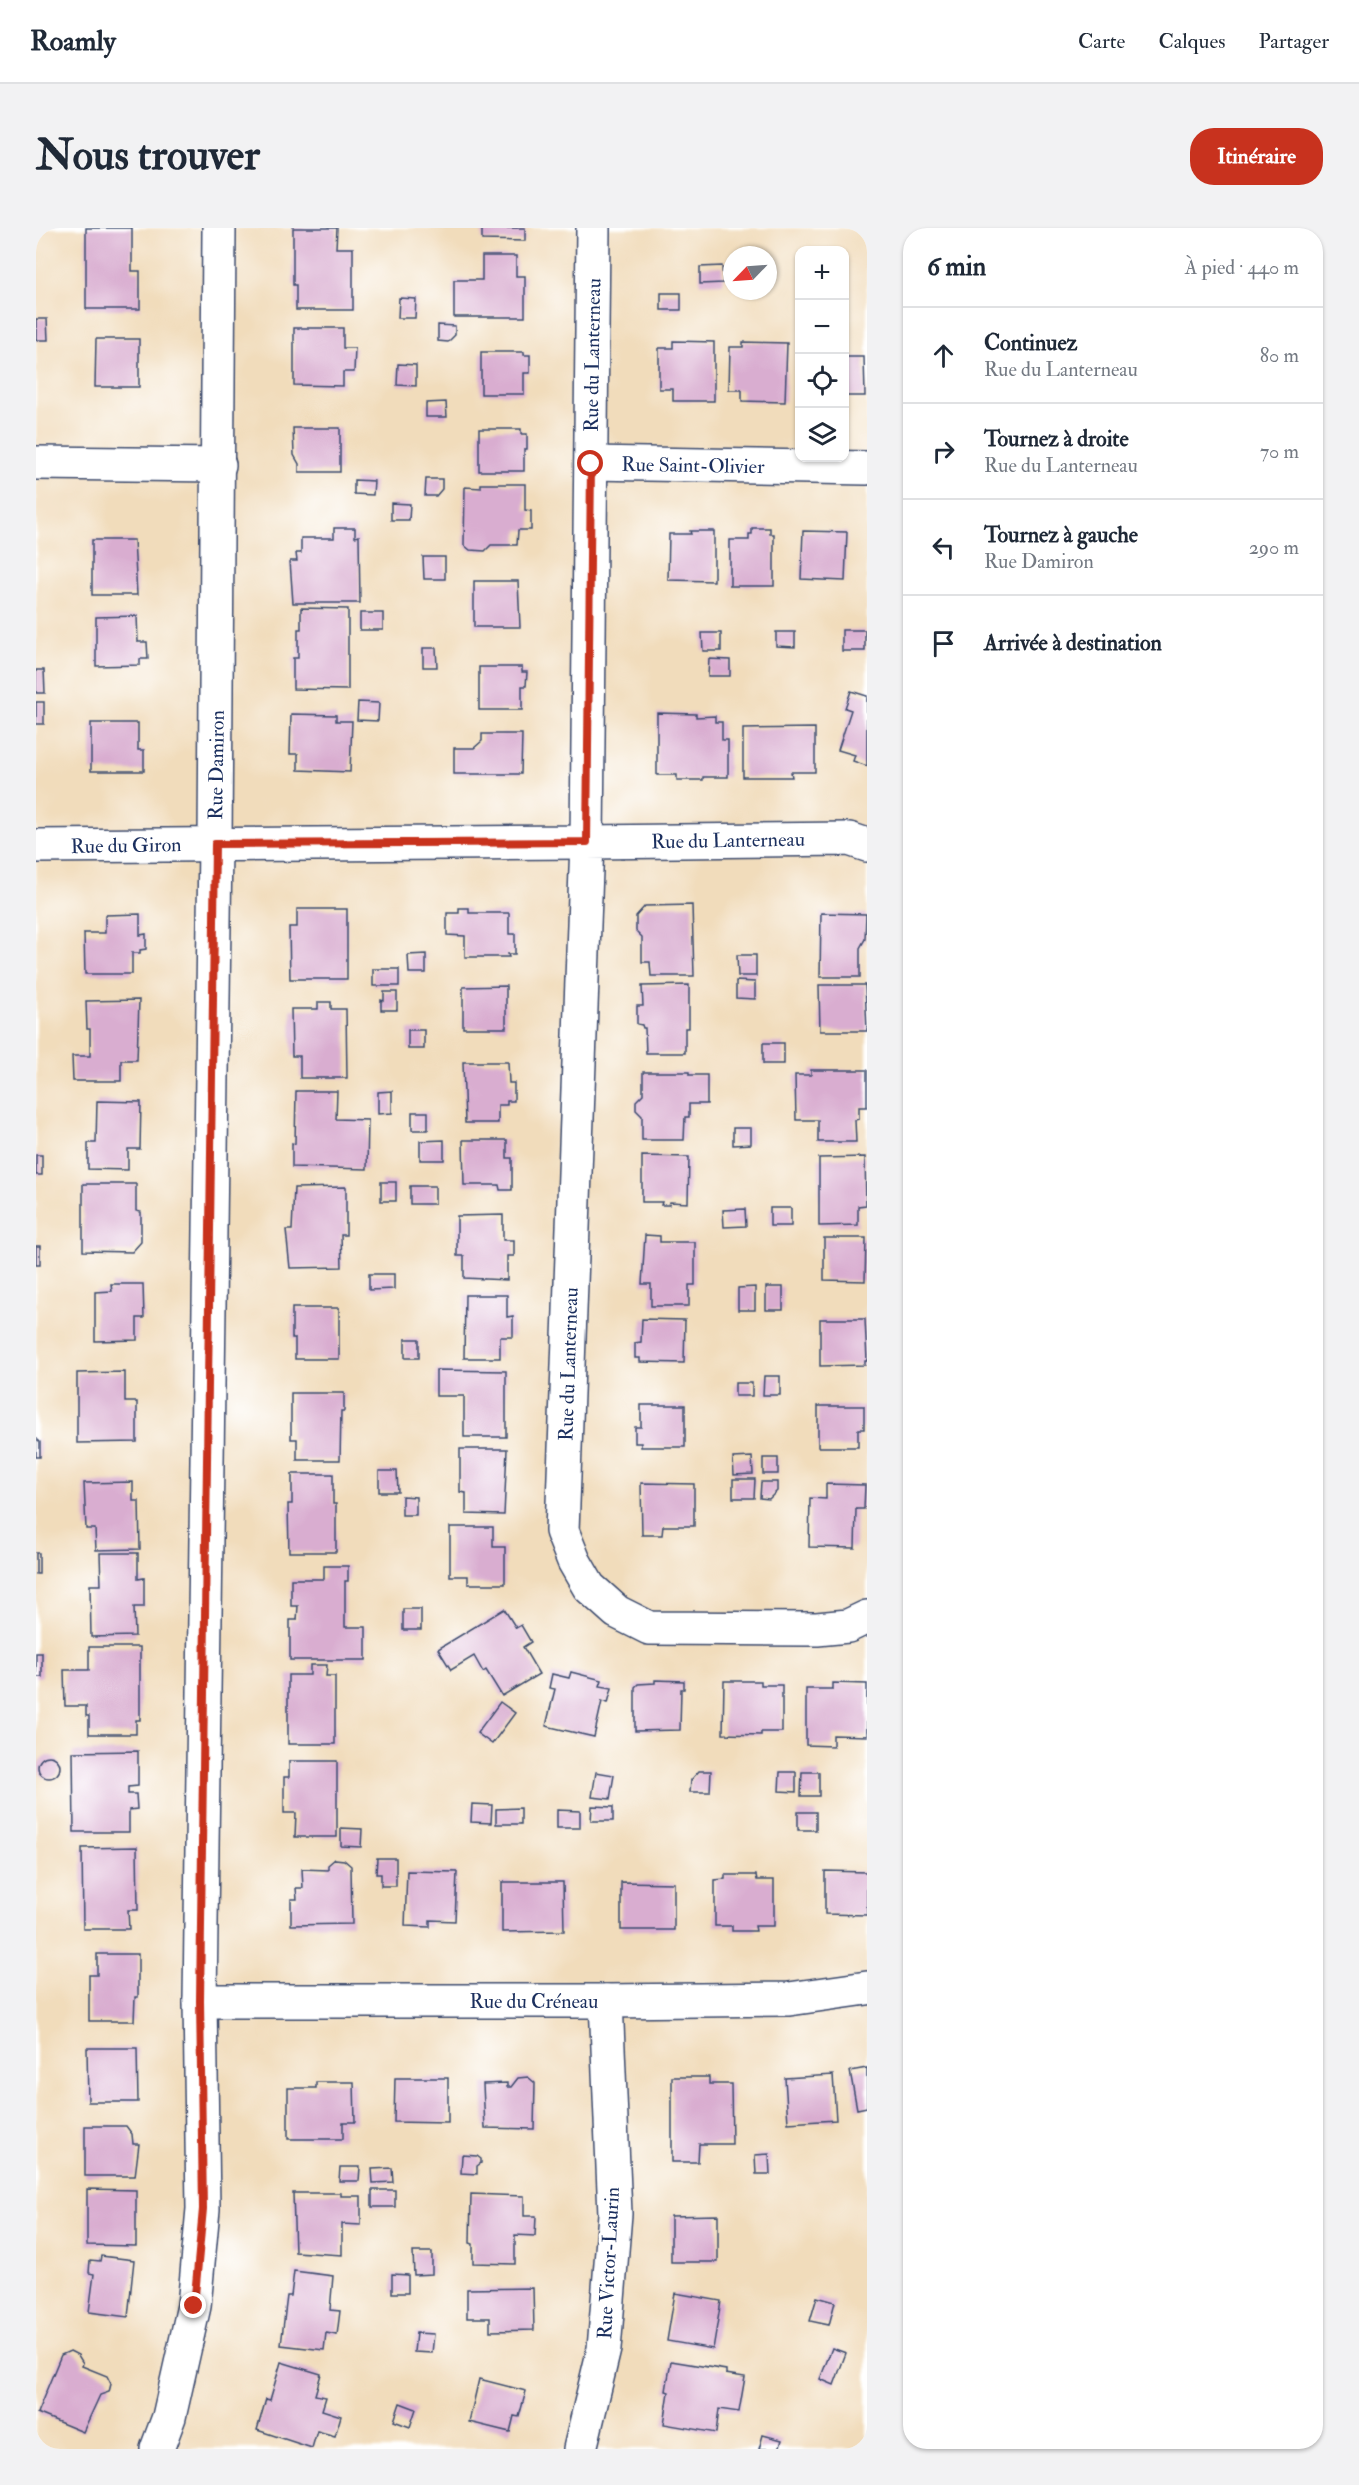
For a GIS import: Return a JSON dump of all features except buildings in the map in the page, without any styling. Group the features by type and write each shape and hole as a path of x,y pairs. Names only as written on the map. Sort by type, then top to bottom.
{"street":[{"name":"Rue Damiron","path":"158,2449 169,2417 194,2306 203,2209 200,2001 215,844 219,228"},
{"name":"Rue du Lanterneau","path":"593,228 587,842 562,1530 574,1561 589,1587 617,1612 649,1628 817,1629 848,1626 867,1617"},
{"path":"36,463 219,465"},
{"name":"Rue Saint-Olivier","path":"591,464 867,468"},
{"name":"Rue du Lanterneau","path":"215,844 849,839 867,845"},
{"name":"Rue du Giron","path":"36,846 215,844"},
{"name":"Rue du Créneau","path":"200,2001 789,1999 867,1988"},
{"name":"Rue Victor-Laurin","path":"580,2449 603,2349 615,2214 606,2001"}],"route":[{"path":"194,2306 203,2209 200,2001 215,844 587,842 591,464"}]}
